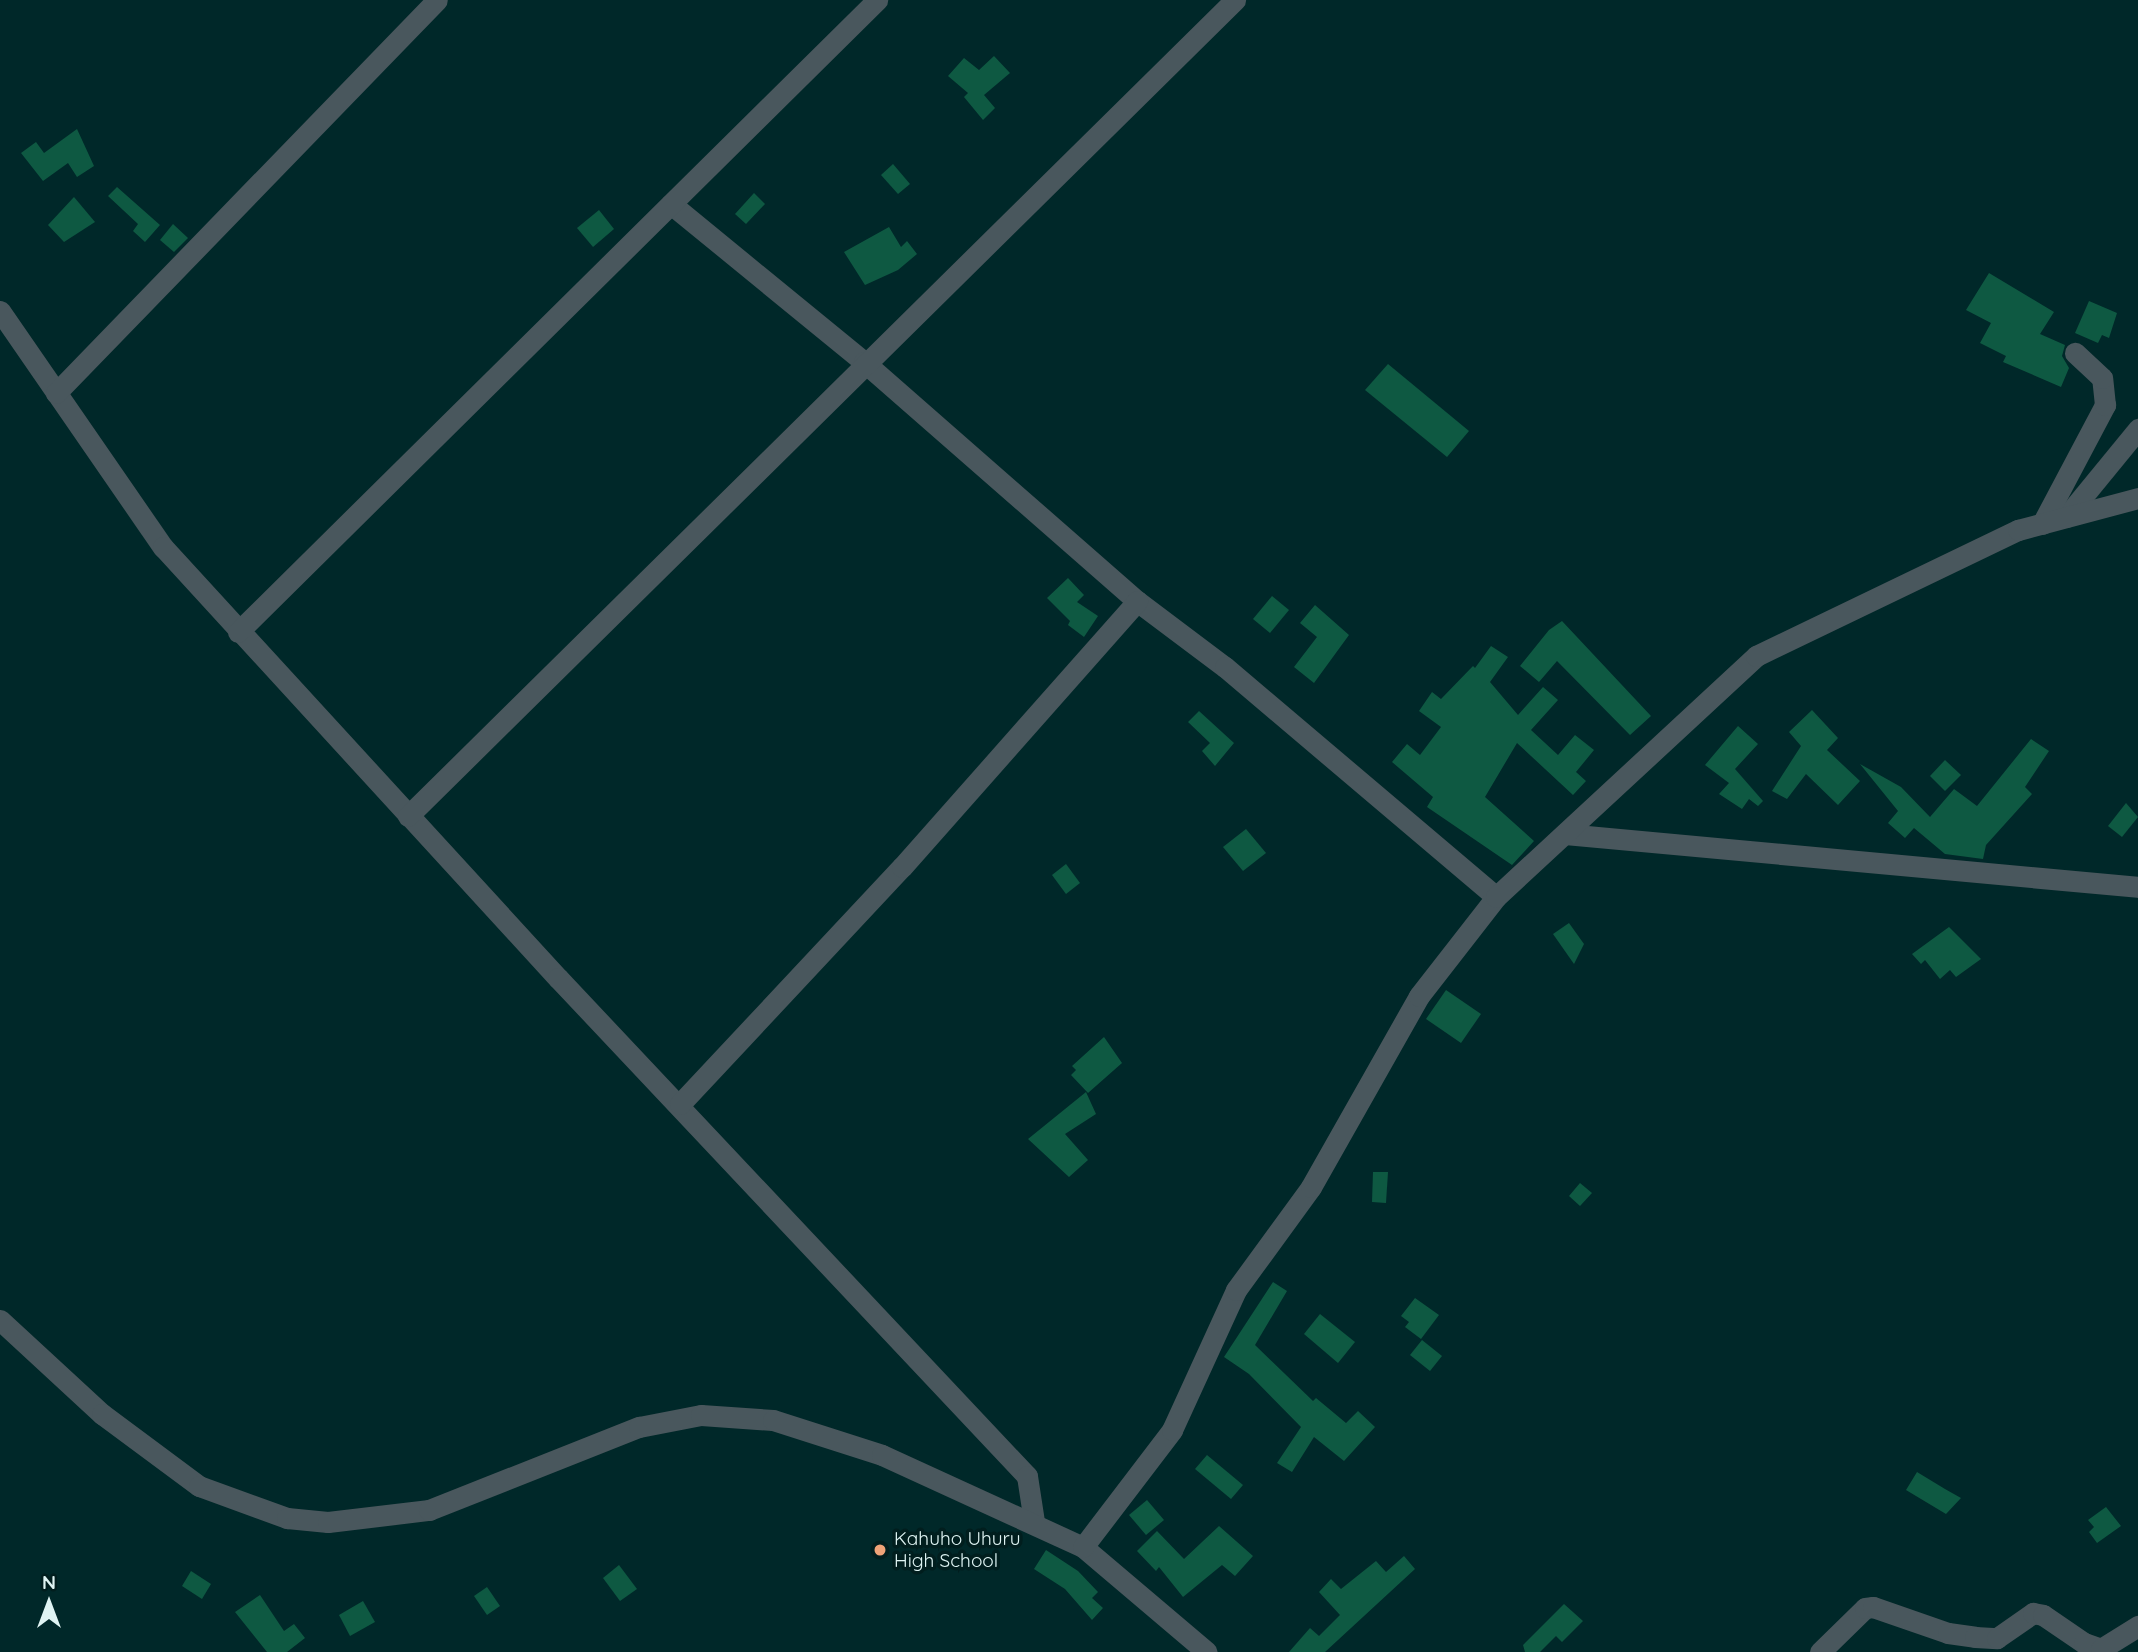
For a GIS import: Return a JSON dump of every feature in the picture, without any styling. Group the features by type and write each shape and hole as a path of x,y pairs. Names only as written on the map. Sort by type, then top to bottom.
{"street":[{"path":"57,393 437,0"},
{"path":"238,632 877,0"},
{"path":"408,816 864,362 1234,0"},
{"path":"671,204 864,362 1137,601 1225,667 1496,897"},
{"path":"0,311 163,547 408,816 1027,1476 1034,1522"},
{"path":"2042,524 2105,405 2102,378 2075,353"},
{"path":"2066,517 2138,429"},
{"path":"1083,1546 1171,1430 1236,1290 1311,1187 1419,996 1496,897 1756,656 2018,530 2138,498"},
{"path":"680,1104 901,867 1137,601"},
{"path":"1565,834 2138,887"},
{"path":"0,1320 102,1414 200,1486 287,1518 328,1522 429,1510 639,1427 701,1415 735,1415 773,1420 881,1455 1083,1546 1207,1652"},
{"path":"1820,1652 1865,1608 1873,1607 1948,1633 1997,1638 2033,1613 2043,1615 2084,1643 2101,1649 2138,1626"}],"building":[{"path":"994,56 1010,73 984,95 995,108 983,120 964,97 968,93 948,76 964,58 979,70"},
{"path":"77,129 94,166 77,177 68,163 43,181 21,153 36,142 44,153"},
{"path":"893,164 910,184 898,194 881,175"},
{"path":"117,187 160,225 145,242 133,231 138,224 108,196"},
{"path":"754,193 765,204 746,224 735,214"},
{"path":"74,197 95,222 64,242 48,225"},
{"path":"599,210 614,229 593,247 577,228"},
{"path":"173,224 188,238 174,252 160,240"},
{"path":"889,227 901,247 907,241 917,254 898,270 865,285 844,252"},
{"path":"1989,273 2054,312 2040,334 2065,345 2062,356 2069,368 2061,387 2003,362 2006,356 1980,343 1991,323 1966,310"},
{"path":"2089,301 2117,313 2109,338 2102,335 2098,343 2075,333"},
{"path":"1388,364 1469,431 1447,457 1365,390"},
{"path":"1068,578 1084,595 1077,602 1098,616 1084,637 1068,625 1070,621 1047,598"},
{"path":"1272,596 1289,610 1270,633 1253,619"},
{"path":"1315,605 1349,635 1314,683 1294,667 1317,637 1300,623"},
{"path":"1562,621 1651,716 1630,735 1557,661 1539,682 1520,666 1549,630"},
{"path":"1491,646 1508,657 1490,682 1518,715 1543,687 1558,700 1531,730 1558,755 1575,735 1594,750 1576,772 1586,781 1573,795 1517,743 1485,797 1534,841 1512,865 1427,807 1433,797 1392,762 1407,744 1420,755 1441,727 1419,711 1432,692 1441,699 1473,666 1475,668"},
{"path":"1812,710 1838,738 1827,750 1860,781 1838,805 1806,774 1787,799 1772,791 1801,746 1789,732"},
{"path":"1199,711 1234,743 1215,766 1202,751 1210,743 1188,722"},
{"path":"1738,726 1758,744 1735,769 1763,801 1758,806 1749,799 1742,809 1719,794 1729,783 1705,765"},
{"path":"2031,739 2049,751 2025,787 2032,794 1986,845 1983,859 1945,854 1914,828 1905,838 1888,823 1898,811 1860,764 1901,787 1930,817 1954,789 1977,806"},
{"path":"1945,760 1961,775 1945,791 1930,776"},
{"path":"2126,803 2138,817 2122,837 2108,826"},
{"path":"1246,829 1266,853 1243,871 1223,847"},
{"path":"1066,864 1080,883 1066,894 1052,875"},
{"path":"1569,923 1584,944 1574,964 1553,934"},
{"path":"1949,927 1981,959 1956,977 1950,970 1940,979 1925,960 1921,964 1912,954"},
{"path":"1446,990 1481,1014 1461,1043 1426,1019"},
{"path":"1104,1037 1122,1063 1088,1093 1071,1075 1076,1070 1072,1066"},
{"path":"1086,1092 1096,1114 1065,1134 1088,1160 1069,1177 1028,1139"},
{"path":"1373,1172 1388,1172 1386,1203 1372,1202"},
{"path":"1580,1183 1592,1193 1580,1206 1569,1196"},
{"path":"1273,1282 1287,1291 1255,1345 1313,1401 1316,1398 1346,1423 1358,1411 1375,1427 1344,1461 1314,1437 1292,1472 1277,1463 1301,1427 1249,1374 1224,1357"},
{"path":"1415,1298 1439,1315 1421,1339 1405,1327 1409,1322 1401,1316"},
{"path":"1320,1314 1355,1342 1338,1363 1304,1334"},
{"path":"1422,1340 1442,1356 1430,1371 1410,1355"},
{"path":"1207,1455 1243,1485 1231,1499 1195,1469"},
{"path":"1917,1472 1961,1498 1946,1514 1906,1490"},
{"path":"1147,1500 1164,1520 1146,1535 1129,1515"},
{"path":"2106,1507 2121,1526 2097,1543 2089,1532 2094,1527 2088,1520"},
{"path":"1219,1526 1253,1556 1235,1576 1222,1565 1183,1597 1159,1567 1156,1571 1137,1551 1157,1531 1184,1559"},
{"path":"1046,1550 1078,1571 1098,1592 1092,1598 1103,1608 1092,1620 1065,1589 1034,1569"},
{"path":"1404,1556 1415,1569 1325,1652 1289,1652 1310,1628 1319,1636 1340,1615 1319,1592 1331,1579 1341,1589 1376,1561 1386,1572"},
{"path":"619,1565 637,1589 620,1601 603,1578"},
{"path":"191,1571 211,1584 202,1599 182,1586"},
{"path":"487,1587 500,1606 487,1615 474,1596"},
{"path":"260,1595 284,1631 294,1624 305,1638 287,1652 267,1652 235,1612"},
{"path":"363,1601 375,1622 350,1636 339,1615"},
{"path":"1564,1604 1583,1621 1562,1642 1556,1636 1540,1652 1525,1652 1523,1645"}],"place":[{"name":"Kahuho Uhuru High School","path":"880,1550"}]}
